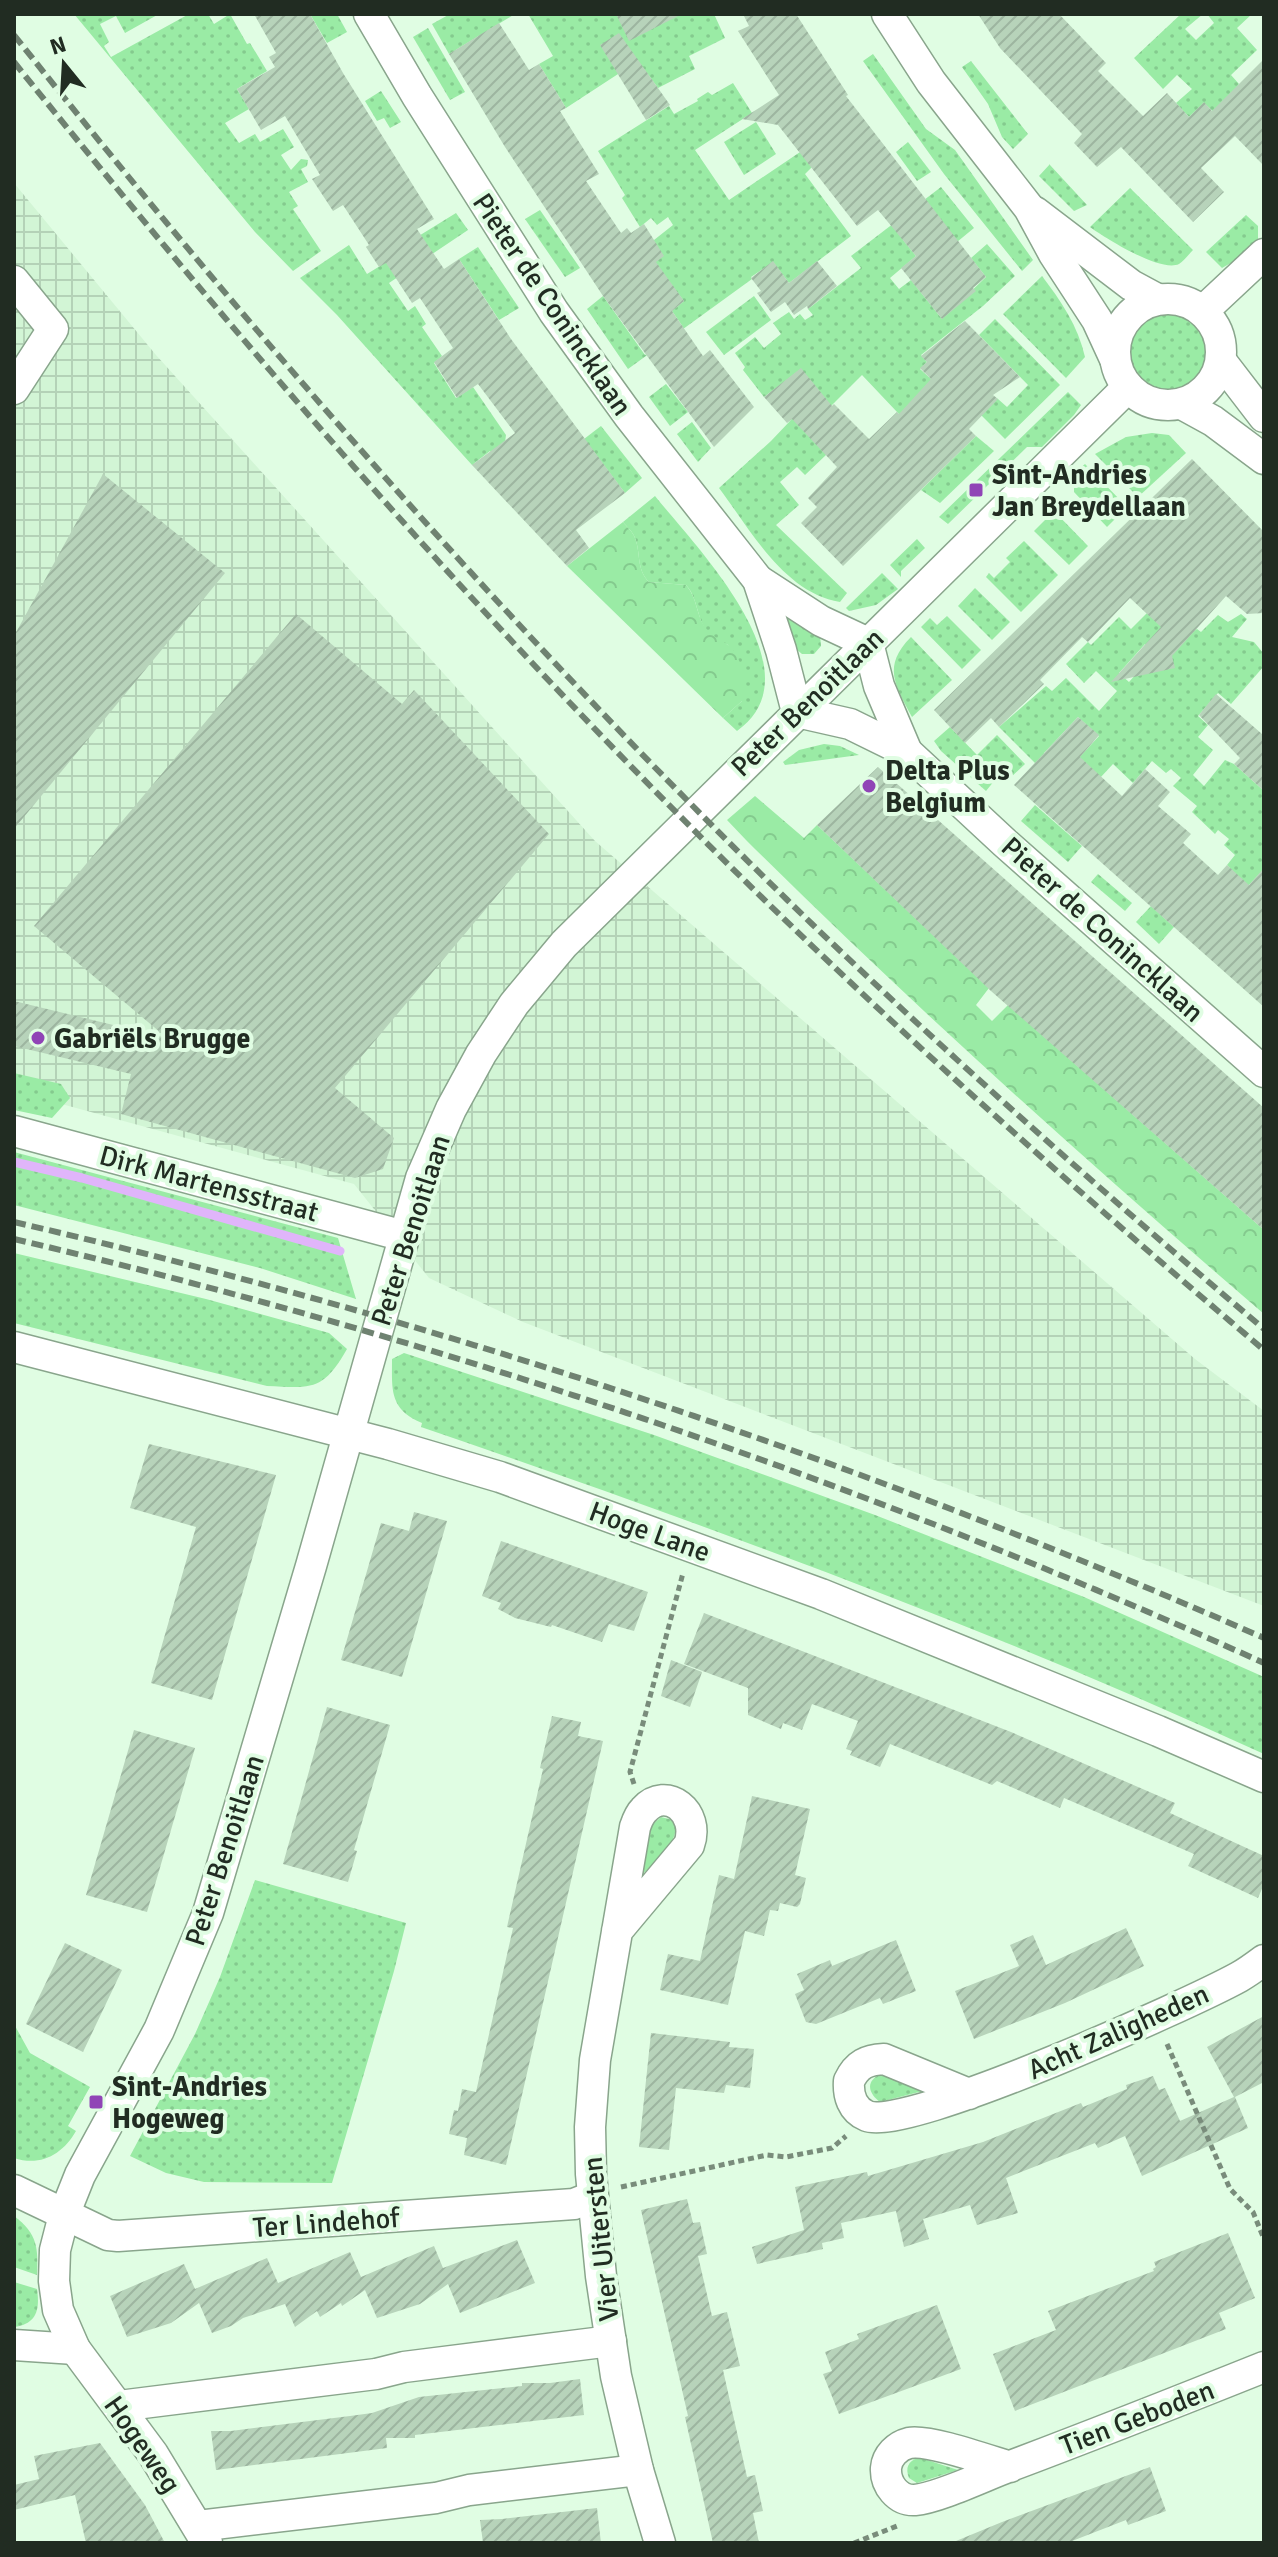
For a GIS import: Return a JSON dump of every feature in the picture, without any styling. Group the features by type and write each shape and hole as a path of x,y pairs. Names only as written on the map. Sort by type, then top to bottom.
{"street":[{"name":"Pieter de Conincklaan","path":"369,14 417,96 554,312 629,416 758,580 821,621 868,643 879,686 907,752"},
{"path":"887,14 931,82 1029,208 1054,254 1097,320 1120,376 1128,387 1141,398 1160,405 1182,404 1199,396 1217,375 1221,361 1220,338 1203,311 1194,305 1176,299 1157,299 1140,307 1124,322 1116,340 1115,359"},
{"path":"1029,208 1131,285 1157,299"},
{"path":"1203,311 1264,254"},
{"path":"14,281 53,329 14,389"},
{"path":"1221,361 1264,417"},
{"name":"Peter Benoitlaan","path":"94,2151 159,2030 208,1913 421,1178 451,1109 481,1054 514,1004 604,902 1128,387"},
{"path":"1182,404 1213,421 1264,459"},
{"name":"Pieter de Conincklaan","path":"758,580 797,712 850,724 907,752 1016,853 1264,1072"},
{"name":"Dirk Martensstraat","path":"14,1131 404,1236"},
{"name":"Hoge Lane","path":"14,1347 500,1477 691,1545 985,1660 1264,1777"},
{"path":"617,1931 689,1845 693,1834 693,1823 680,1806 659,1801 642,1811"},
{"name":"Vier Uitersten","path":"642,1811 635,1827 617,1931 591,2091 590,2127 592,2197 611,2341 638,2470 660,2543"},
{"name":"Acht Zaligheden","path":"868,2116 878,2118 914,2111 969,2094 1065,2057 1241,1976 1264,1960"},
{"path":"868,2116 857,2110 848,2091 853,2072 872,2059 898,2063 969,2094"},
{"name":"Hogeweg","path":"94,2151 64,2215 55,2250 54,2281 58,2310 75,2349 153,2454 202,2534"},
{"path":"14,2190 64,2215"},
{"name":"Ter Lindehof","path":"64,2215 108,2235 118,2236 574,2204 592,2197"},
{"path":"119,2406 611,2341"},
{"path":"14,2345 75,2349"},
{"name":"Tien Geboden","path":"1010,2467 1264,2367"},
{"path":"202,2534 436,2498 469,2490 638,2470"}],"path":[{"path":"642,1811 630,1772 691,1545"},
{"path":"1156,2017 1230,2189 1253,2212 1264,2239"},
{"path":"592,2197 609,2189 767,2155 786,2157 832,2148 868,2116"}],"shaded area":[{"path":"14,183 156,355 595,841 1195,1359 1264,1411 1264,1606 523,1322 429,1278 354,1184 14,1091"}],"green space":[{"path":"74,14 159,14 125,33 116,16 100,24 109,42 104,46 111,57 189,14 208,14 214,24 230,14 267,71 237,89 249,109 225,123 239,143 255,134 260,142 283,129 294,147 281,155 291,170 301,159 308,160 307,166 301,169 308,182 289,192 298,206 293,209 321,251 293,271 255,232"},
{"path":"310,14 337,14 347,32 327,43"},
{"path":"450,14 515,14 449,54 432,24"},
{"path":"528,14 714,14 725,38 689,56 695,69 658,88 638,61 566,108 539,64 553,56"},
{"path":"1181,14 1203,14 1185,29 1196,40 1214,23 1207,14 1252,14 1237,28 1257,50 1231,75 1239,84 1218,116 1204,103 1189,117 1176,103 1192,89 1177,75 1163,89 1134,58"},
{"path":"428,28 465,92 450,100 413,37"},
{"path":"873,54 926,129 955,150 1033,260 1022,271 944,174 863,61"},
{"path":"971,61 1028,134 1013,149 1002,137 988,104 962,67"},
{"path":"733,83 752,113 695,150 729,200 843,123 805,174 851,236 789,283 773,262 628,369 587,309 603,296 645,355 683,327 672,311 684,301 654,263 654,240 673,225 668,217 657,225 651,218 640,227 598,151 669,106 674,114 708,92 712,95"},
{"path":"381,91 401,122 390,128 384,118 377,121 365,101"},
{"path":"756,122 776,154 744,175 724,142"},
{"path":"908,142 931,172 917,181 896,152"},
{"path":"1050,164 1087,205 1074,211 1039,176"},
{"path":"941,187 974,228 957,242 903,240 916,256 890,278 899,289 911,280 942,319 986,277 971,258 987,244 1015,276 921,355 927,362 920,369 931,379 915,431 862,375 823,414 826,455 805,475 797,467 780,482 799,505 776,525 847,593 840,602 820,596 785,573 756,540 719,488 809,401 801,369 764,397 743,370 745,367 735,353 755,337 764,348 781,334 773,323 789,312 794,319 800,314 805,320 813,315 808,309 861,268 851,256"},
{"path":"1130,188 1193,250 1179,264 1160,264 1147,259 1090,227"},
{"path":"540,210 580,268 565,277 525,219"},
{"path":"456,213 468,230 389,283 408,311 415,306 426,324 422,327 442,356 434,363 456,398 473,387 506,435 503,457 498,461 490,451 472,465 300,278 349,245 367,274 411,247 409,242"},
{"path":"1246,215 1258,226 1258,240 1238,259 1222,268 1206,252"},
{"path":"478,247 519,308 499,320 459,259"},
{"path":"1042,276 1068,314 1085,357 1066,378 1003,314"},
{"path":"754,296 771,320 724,355 706,332"},
{"path":"1168,312 1183,315 1196,324 1205,337 1208,352 1205,367 1196,380 1183,389 1168,392 1153,389 1140,380 1131,367 1128,352 1131,337 1140,324 1153,315"},
{"path":"995,319 1060,385 1005,439 940,374 998,399 1007,407 1028,385 979,335"},
{"path":"666,384 688,412 670,426 649,397"},
{"path":"1068,392 1081,405 1042,447 1027,447 948,524 939,517"},
{"path":"692,422 711,448 698,462 677,434"},
{"path":"601,426 642,478 625,493 584,439"},
{"path":"1152,433 1169,435 1186,453 1138,497 1095,454 1126,437"},
{"path":"976,436 994,451 940,503 921,490"},
{"path":"1085,464 1127,507 1107,527 1074,492 1074,473"},
{"path":"655,496 721,577 742,610 758,644 765,677 759,706 737,731 723,718 742,701 728,645 705,629 686,585 649,582 640,566 634,536 623,522"},
{"path":"1054,511 1088,546 1069,565 1034,531"},
{"path":"623,522 634,536 640,566 649,582 686,585 704,626 738,657 743,679 742,701 723,718 567,566"},
{"path":"917,539 925,548 901,571 901,577 890,565"},
{"path":"1024,541 1058,575 1021,612 986,577 989,573 994,578 1010,562 1006,558"},
{"path":"882,573 898,589 876,605 849,611 846,608"},
{"path":"975,588 1010,622 992,640 958,606"},
{"path":"771,594 820,635 821,646 814,654 802,654 790,644"},
{"path":"1153,607 1201,632 1218,615 1228,622 1241,614 1247,619 1232,637 1254,642 1264,654 1264,666 1231,704 1218,693 1198,716 1208,725 1198,737 1213,750 1193,775 1204,786 1225,760 1234,764 1264,791 1264,876 1260,873 1248,886 1227,865 1235,855 1224,845 1229,839 1218,830 1215,834 1192,812 1197,806 1173,786 1181,778 1171,769 1166,773 1152,761 1133,783 1113,764 1100,778 1076,761 1099,736 1078,717 1044,753 1045,773 999,727 1046,686 1052,691 1066,678 1099,711 1117,691 1096,671 1084,683 1066,664 1119,617 1131,629","holes":["1145,644 1154,654 1129,682 1119,673"]},
{"path":"947,616 981,650 962,669 921,627 930,618 937,625"},
{"path":"911,637 952,680 912,717 894,676 897,657"},
{"path":"950,727 977,755 997,735 1025,764 1008,780 999,775 986,791 934,741"},
{"path":"824,744 840,746 859,755 785,765 783,762 799,750"},
{"path":"755,796 804,838 817,825 989,988 976,1005 992,1021 1008,1005 1264,1230 1264,1314 1000,1082 746,840 727,820"},
{"path":"1035,805 1082,846 1068,862 1021,821"},
{"path":"1098,874 1132,903 1125,911 1091,882"},
{"path":"1151,906 1174,927 1159,944 1136,922"},
{"path":"14,1073 61,1084 70,1098 52,1118 14,1110"},
{"path":"14,1152 338,1238 356,1299 260,1268 14,1205"},
{"path":"14,1253 206,1299 329,1333 347,1349 331,1373 315,1384 267,1386 14,1323"},
{"path":"404,1353 654,1435 875,1515 1084,1597 1264,1677 1264,1754 1057,1664 847,1580 421,1427 422,1423 411,1418 398,1405 393,1389 392,1359"},
{"path":"661,1817 673,1820 675,1835 667,1849 643,1874 651,1826"},
{"path":"255,1880 406,1923 332,2183 204,2182 166,2173 130,2156 195,2034 220,1977"},
{"path":"14,2024 30,2053 90,2087 68,2126 76,2131 71,2139 58,2152 33,2161 14,2158"},
{"path":"879,2075 923,2091 880,2102 870,2088"},
{"path":"14,2216 28,2229 35,2242 37,2275 14,2267"},
{"path":"14,2282 37,2289 38,2303 28,2323 14,2327"},
{"path":"921,2458 958,2470 917,2483 909,2478 907,2471 910,2463"}],"building":[{"path":"254,14 310,14 434,219 417,229 444,269 459,259 511,339 625,493 576,530 589,548 567,566 472,465 515,433 478,384 457,398 434,362 453,348 420,298 412,303 386,263 379,267 343,205 333,211 312,179 320,175 285,116 261,130 237,89 275,67 269,57 276,53"},
{"path":"616,14 682,14 629,41"},
{"path":"743,14 796,14 846,96 986,277 973,288 976,291 942,319 901,268 916,256 878,210 857,226 778,125 742,119 779,95 738,31 749,26"},
{"path":"978,14 1059,14 1106,63 1098,71 1143,116 1167,93 1189,117 1204,102 1212,111 1264,59 1264,166 1235,136 1201,168 1224,192 1193,222 1121,147 1097,167 1074,143 1082,134 1000,48"},
{"path":"499,23 529,70 539,64 566,108 560,111 599,174 586,181 621,233 627,228 631,233 644,224 664,256 656,262 684,301 672,311 703,356 710,350 754,407 714,447 603,296 505,147 449,54"},
{"path":"619,33 670,105 646,120 600,45"},
{"path":"773,261 789,283 817,261 837,286 808,309 807,306 794,315 785,302 771,312 757,293 761,291 751,278"},
{"path":"965,321 1020,377 993,395 998,399 969,429 976,436 843,566 801,523 817,507 808,498 837,467 792,419 787,423 764,397 801,368 832,406 834,404 869,439 897,412 899,414 931,379 920,368 927,362 921,356"},
{"path":"1192,459 1264,532 1264,613 1247,614 1226,596 1172,656 1175,668 1111,682 1161,627 1130,598 1088,642 1082,637 1040,680 1044,684 999,727 991,718 965,743 934,710"},
{"path":"103,474 225,573 14,829 14,636"},
{"path":"296,614 402,704 414,690 549,834 335,1088 394,1138 383,1169 355,1178 121,1114 131,1074 14,1046 14,1001 167,1038 34,926"},
{"path":"1216,694 1262,734 1264,732 1264,791 1234,764 1240,758 1199,715"},
{"path":"1078,717 1099,735 1080,757 1122,796 1145,769 1170,792 1158,806 1191,834 1183,843 1218,875 1227,865 1249,885 1264,868 1264,1007 1014,785"},
{"path":"878,767 1264,1108 1264,1230 991,991 817,825"},
{"path":"149,1444 276,1475 212,1700 151,1683 196,1527 130,1508"},
{"path":"414,1512 447,1521 402,1677 341,1660 381,1523 409,1531"},
{"path":"501,1541 648,1592 634,1631 609,1624 602,1642 552,1625 515,1618 498,1609 501,1603 482,1596"},
{"path":"704,1613 1011,1732 1175,1803 1170,1813 1264,1856 1264,1884 1258,1898 1188,1866 1194,1854 1064,1798 1060,1808 997,1781 992,1785 890,1744 880,1767 850,1755 852,1751 846,1749 858,1721 812,1704 802,1730 783,1723 781,1729 748,1715 748,1688 684,1664"},
{"path":"671,1660 702,1672 690,1707 661,1696"},
{"path":"327,1707 390,1725 354,1850 357,1851 348,1882 283,1864"},
{"path":"552,1716 581,1722 578,1736 603,1741 506,2165 464,2155 467,2138 449,2134 462,2089 476,2092 513,1928 507,1927"},
{"path":"134,1730 195,1748 147,1912 86,1895"},
{"path":"752,1796 810,1809 795,1875 806,1878 800,1904 797,1907 780,1903 778,1911 770,1910 764,1936 745,1931 728,2005 660,1990 668,1954 700,1961 719,1875 734,1879"},
{"path":"1126,1928 1144,1966 1065,2003 974,2039 955,1991 1019,1966 1010,1945 1033,1935 1046,1965"},
{"path":"896,1940 916,1991 883,2004 880,1998 816,2024 806,2022 795,1994 804,1990 797,1974 830,1960 832,1966"},
{"path":"65,1943 122,1970 83,2052 26,2024"},
{"path":"1264,2016 1264,2082 1235,2097 1248,2128 1142,2176 1125,2136 1098,2148 1095,2143 1006,2178 1018,2213 977,2225 970,2205 923,2219 929,2239 904,2247 896,2211 841,2223 844,2238 822,2243 823,2249 757,2264 752,2247 804,2230 795,2187 867,2172 868,2176 983,2142 1081,2103 1083,2107 1127,2089 1126,2085 1153,2076 1159,2090 1165,2088 1180,2121 1234,2097 1207,2047"},
{"path":"651,2033 730,2042 729,2047 754,2049 750,2088 726,2085 724,2093 676,2088 669,2150 639,2147"},
{"path":"687,2199 693,2223 700,2222 707,2254 698,2256 712,2316 727,2312 740,2366 723,2370 747,2477 755,2475 763,2511 753,2513 759,2543 713,2543 685,2417 688,2416 641,2210"},
{"path":"1228,2233 1255,2298 1219,2313 1226,2329 1015,2411 993,2354 1056,2330 1048,2311 1154,2271 1154,2262"},
{"path":"517,2240 535,2283 460,2313 448,2284 420,2304 377,2318 365,2290 320,2317 317,2311 295,2327 285,2304 243,2318 212,2333 199,2303 171,2323 127,2337 110,2296 184,2264 195,2289 267,2258 278,2283 350,2252 361,2277 434,2246 443,2268"},
{"path":"937,2305 961,2369 839,2414 823,2374 832,2371 825,2352 859,2339 857,2334"},
{"path":"580,2379 584,2415 415,2435 415,2438 386,2438 387,2448 216,2470 211,2431 372,2413 419,2397 522,2386 522,2383"},
{"path":"100,2443 145,2505 165,2543 86,2543 75,2495 14,2510 14,2485 39,2479 34,2456"},
{"path":"1150,2467 1166,2511 1128,2525 1126,2520 1067,2543 956,2543 1002,2522"},
{"path":"597,2508 601,2543 483,2543 480,2520"}],"waterway":[{"path":"14,1162 82,1178 340,1251"}],"railway":[{"path":"14,35 203,267 300,380 499,603 602,712 812,924 922,1028 1091,1180 1264,1329"},
{"path":"14,62 170,253 330,440 579,713 737,873 883,1013 1110,1218 1264,1350"},
{"path":"14,1222 333,1304 492,1350 649,1401 959,1512 1264,1638"},
{"path":"14,1239 334,1322 650,1421 960,1534 1264,1663"}],"place":[{"name":"Sint-Andries Jan Breydellaan","path":"976,490"},
{"name":"Delta Plus Belgium","path":"869,786"},
{"name":"Gabriëls Brugge","path":"38,1038"},
{"name":"Sint-Andries Hogeweg","path":"96,2102"}]}
